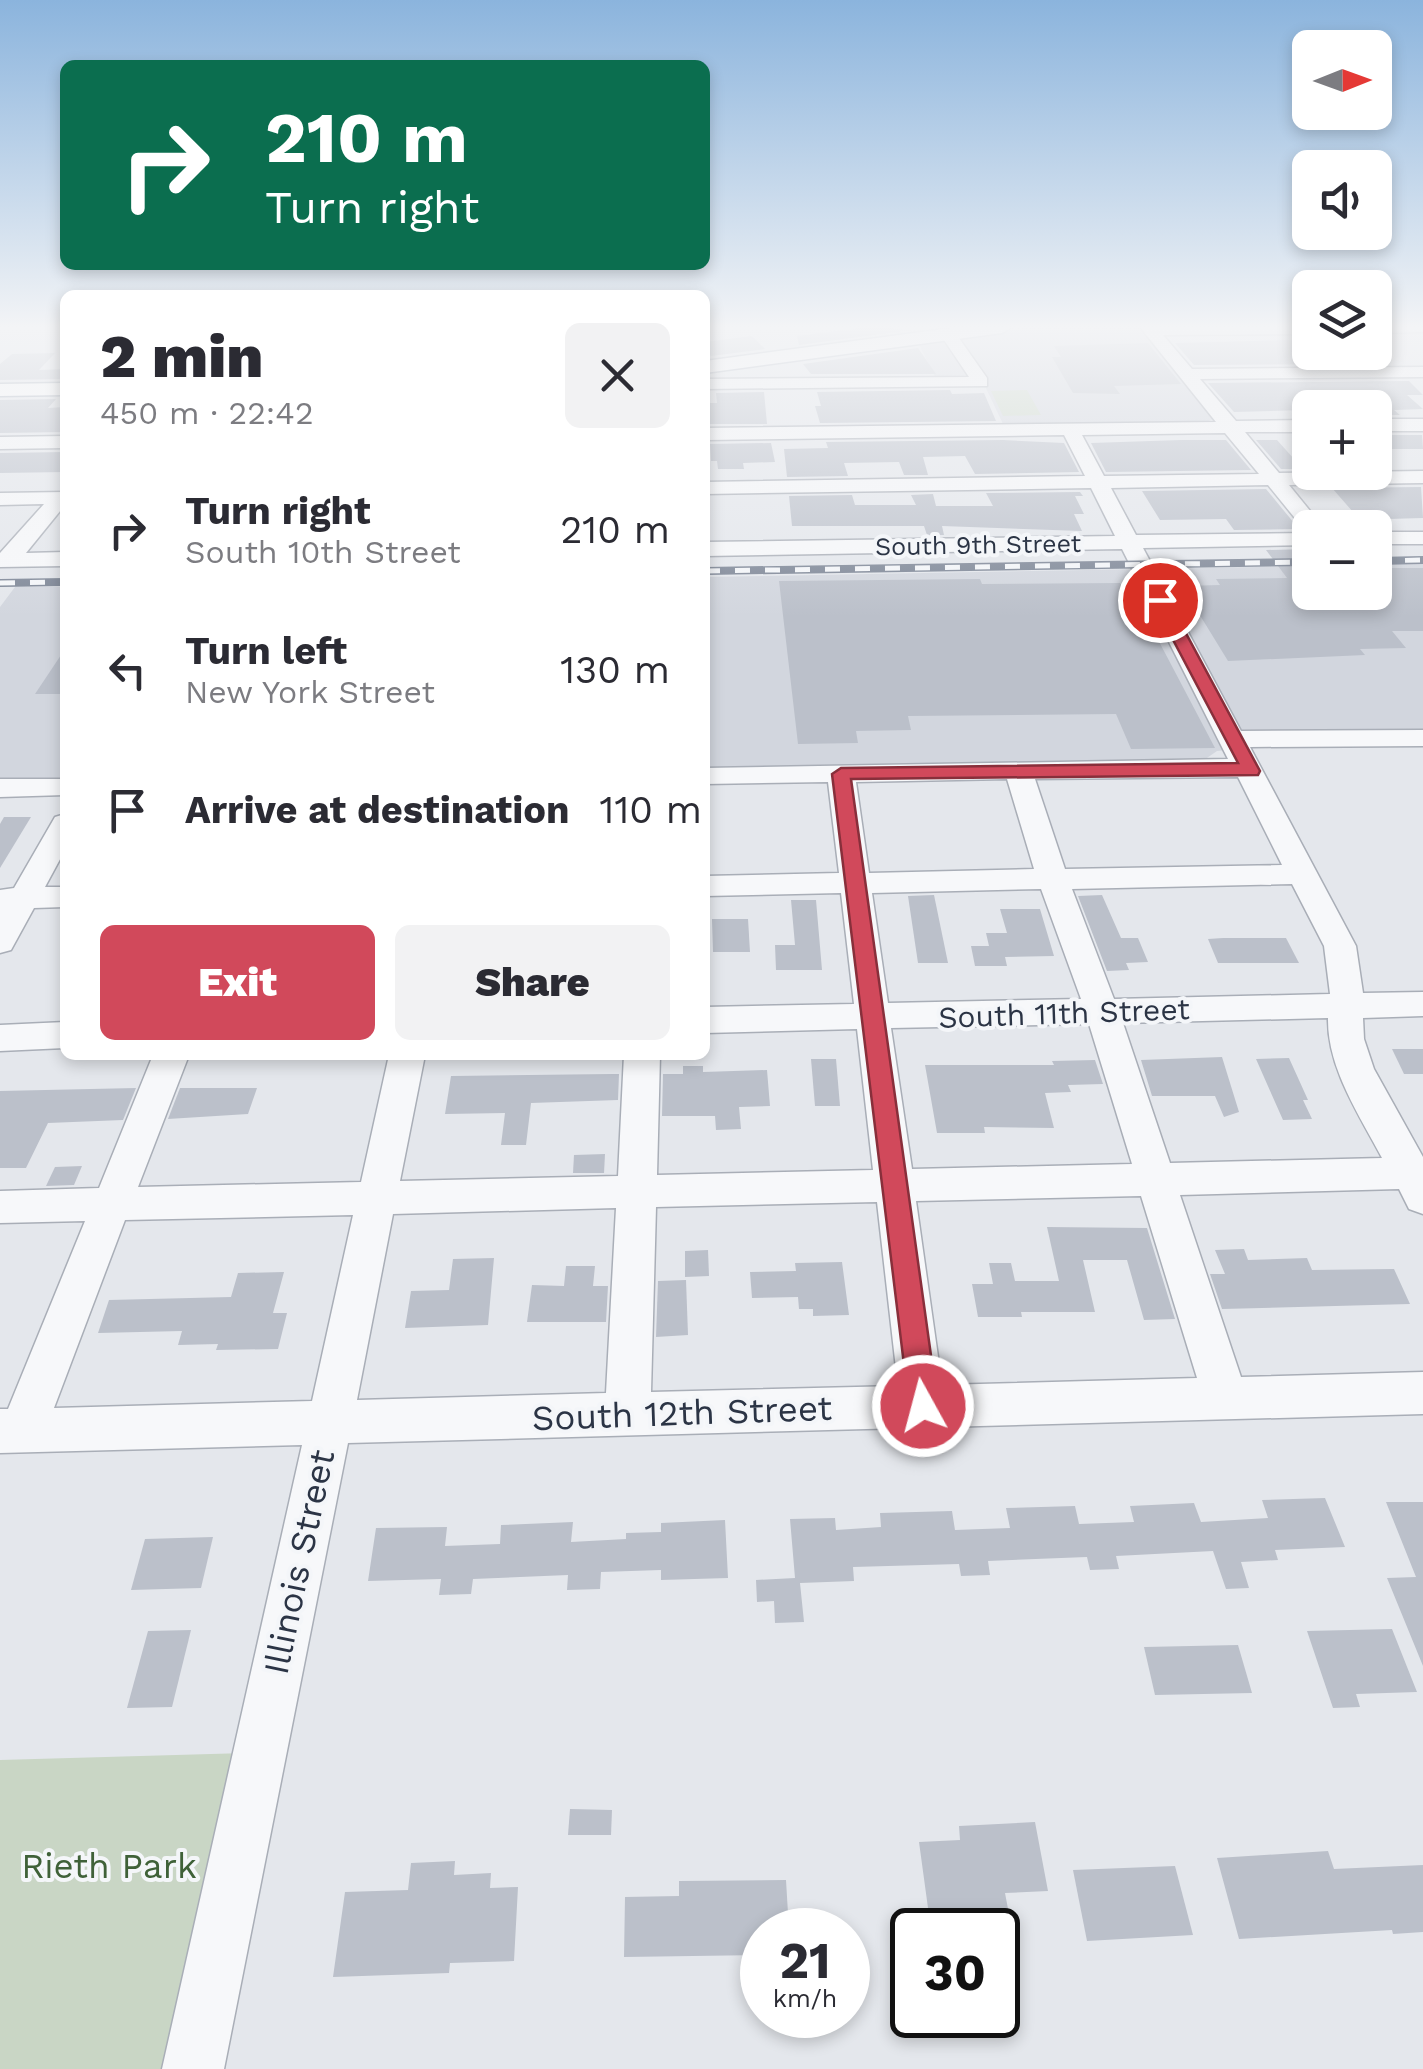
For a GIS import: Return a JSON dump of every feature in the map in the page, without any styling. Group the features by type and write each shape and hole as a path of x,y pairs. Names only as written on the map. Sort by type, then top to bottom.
{"street":[{"path":"710,432 736,424"},
{"path":"999,424 1070,429 1292,426"},
{"path":"1226,424 1299,510"},
{"path":"1392,425 1423,425"},
{"path":"0,1207 896,1184 1419,1181 1350,1053 1344,1026 1348,968 1251,771 1070,429"},
{"path":"0,443 60,442"},
{"path":"710,488 1423,477"},
{"path":"0,498 60,498"},
{"path":"5,560 60,501"},
{"path":"1392,538 1423,538"},
{"name":"South 9th Street","path":"710,549 1292,540"},
{"path":"5,560 60,559"},
{"path":"1234,740 1423,738"},
{"path":"710,776 1231,767 1251,771"},
{"path":"1020,771 1052,877 1102,1011 1158,1181 1226,1398"},
{"path":"841,774 923,1406"},
{"path":"0,788 60,788"},
{"path":"0,942 12,899 60,830"},
{"path":"710,886 1304,874"},
{"path":"12,899 60,897"},
{"name":"South 11th Street","path":"710,1020 1423,1004"},
{"path":"0,1038 60,1036"},
{"path":"11,1431 169,1060"},
{"name":"Illinois Street","path":"193,2069 407,1060"},
{"path":"628,1414 642,1060"},
{"name":"South 12th Street","path":"11,1431 1423,1393"}],"shaded area":[{"path":"1003,424 1166,424 1004,426"},
{"path":"1392,564 1423,564 1423,745 1256,748 1217,751 1204,760 710,776 710,577 1292,566 1292,610 1392,610"},
{"path":"15,587 60,587 60,787 0,788 0,607"}],"green space":[{"name":"Rieth Park","path":"246,1753 167,2069 0,2069 0,1760"}],"building":[{"path":"0,424 60,424 60,432 0,433"},
{"path":"1392,435 1422,435 1423,449 1392,449"},
{"path":"1226,440 1251,470 1106,472 1091,443"},
{"path":"1256,440 1277,440 1292,457 1292,469 1281,469"},
{"path":"826,442 1064,443 1079,472 975,474 965,456 923,457 928,475 904,475 899,462 844,463 848,476 787,477 784,449 828,448"},
{"path":"771,443 775,462 743,463 744,469 718,469 717,461 711,461 710,444"},
{"path":"60,452 60,472 0,473 0,453"},
{"path":"1421,487 1423,518 1392,519 1392,510 1351,510 1334,490 1392,490"},
{"path":"1266,489 1292,521 1292,529 1234,530 1226,519 1160,520 1142,491"},
{"path":"1080,492 1083,496 1075,496 1084,514 1074,514 1082,531 942,526 944,535 927,535 924,526 792,526 789,496 852,495 855,505 916,505 911,495 933,494 936,506 993,506 986,493"},
{"path":"1292,549 1292,610 1392,610 1392,568 1423,568 1423,631 1392,631 1406,648 1360,649 1365,655 1228,661 1182,586 1220,585 1216,579 1287,578 1266,550"},
{"path":"980,579 982,584 1120,583 1136,613 1144,613 1215,748 1131,749 1116,714 908,716 911,730 856,731 858,743 798,744 779,581"},
{"path":"60,656 60,694 35,694"},
{"path":"4,817 31,817 0,868 0,824"},
{"path":"934,895 948,963 918,963 908,896"},
{"path":"1102,895 1121,938 1138,938 1148,962 1126,963 1129,970 1107,971 1078,896"},
{"path":"791,900 816,900 822,970 776,970 775,945 795,945"},
{"path":"1000,909 1040,909 1054,956 1005,957 1007,966 975,966 971,946 989,946 986,933 1007,933"},
{"path":"712,919 748,919 750,952 713,952"},
{"path":"1286,938 1299,963 1218,963 1208,939"},
{"path":"1392,1049 1423,1049 1423,1074 1404,1074"},
{"path":"1222,1057 1239,1112 1224,1117 1215,1096 1152,1096 1141,1060"},
{"path":"1289,1058 1312,1119 1283,1120 1256,1059"},
{"path":"811,1059 836,1059 840,1106 815,1106"},
{"path":"1095,1060 1103,1084 1068,1085 1071,1092 1045,1093 1054,1128 984,1127 985,1133 937,1133 925,1065 1054,1065 1052,1061"},
{"path":"683,1066 703,1066 703,1072 767,1070 770,1106 739,1107 741,1129 716,1130 715,1116 662,1116 663,1074 683,1074"},
{"path":"619,1074 618,1100 531,1103 526,1145 501,1145 505,1113 445,1114 451,1076"},
{"path":"136,1088 123,1120 48,1123 26,1168 0,1168 0,1091"},
{"path":"180,1088 257,1088 248,1114 168,1119"},
{"path":"605,1154 604,1173 573,1173 574,1155"},
{"path":"82,1166 74,1185 46,1186 55,1167"},
{"path":"1047,1227 1147,1228 1175,1319 1144,1320 1127,1260 1083,1260 1095,1312 1021,1312 1022,1317 978,1317 972,1284 993,1284 989,1263 1011,1263 1015,1281 1059,1281"},
{"path":"1244,1249 1248,1260 1307,1258 1312,1270 1394,1269 1410,1304 1222,1309 1210,1274 1225,1274 1215,1250"},
{"path":"708,1250 709,1276 685,1277 685,1251"},
{"path":"494,1258 488,1325 405,1328 411,1291 449,1290 453,1259"},
{"path":"842,1262 849,1315 813,1316 813,1309 799,1309 798,1297 752,1298 750,1272 796,1271 795,1263"},
{"path":"566,1266 595,1266 593,1286 608,1286 606,1322 527,1322 532,1285 564,1286"},
{"path":"284,1272 273,1313 287,1313 278,1349 216,1350 218,1344 178,1345 182,1331 98,1333 109,1300 231,1297 238,1273"},
{"path":"686,1280 688,1335 656,1337 658,1281"},
{"path":"1325,1498 1345,1547 1275,1550 1278,1560 1241,1562 1249,1588 1226,1589 1213,1551 1116,1556 1119,1569 1090,1570 1087,1557 988,1561 990,1575 961,1576 959,1564 853,1567 854,1581 800,1583 804,1622 775,1623 774,1601 757,1602 756,1580 795,1578 790,1519 835,1518 836,1530 881,1527 880,1513 952,1511 955,1530 1010,1528 1006,1508 1075,1506 1079,1524 1134,1522 1130,1506 1194,1503 1201,1522 1268,1518 1262,1500"},
{"path":"1386,1502 1423,1502 1423,1666 1387,1578 1416,1577"},
{"path":"725,1520 728,1578 661,1580 661,1570 601,1572 600,1589 567,1590 568,1575 473,1579 471,1594 439,1595 441,1579 368,1581 376,1528 447,1527 445,1546 500,1544 501,1525 573,1522 571,1542 626,1539 626,1533 661,1532 661,1523"},
{"path":"213,1537 201,1588 131,1590 145,1539"},
{"path":"1392,1629 1417,1692 1356,1694 1360,1707 1333,1708 1307,1631"},
{"path":"191,1630 172,1707 127,1708 148,1631"},
{"path":"1238,1645 1252,1693 1155,1695 1144,1647"},
{"path":"570,1809 612,1810 611,1835 568,1835"},
{"path":"1035,1822 1048,1891 1005,1893 1008,1908 928,1908 919,1842 960,1840 959,1826"},
{"path":"1328,1851 1334,1869 1423,1865 1423,1932 1393,1934 1392,1930 1239,1939 1217,1858"},
{"path":"455,1861 454,1875 491,1873 490,1888 518,1887 514,1961 450,1963 449,1973 333,1977 345,1892 408,1890 411,1863"},
{"path":"1175,1866 1193,1935 1087,1941 1073,1870"},
{"path":"786,1880 788,1908 740,1908 740,1955 624,1957 625,1897 679,1896 679,1881"}],"railway":[{"path":"1392,561 1423,560"},
{"path":"710,571 1292,562"},
{"path":"0,583 60,582"}],"route":[{"path":"923,1406 841,774 1231,767 1251,771 1160,600"}]}
